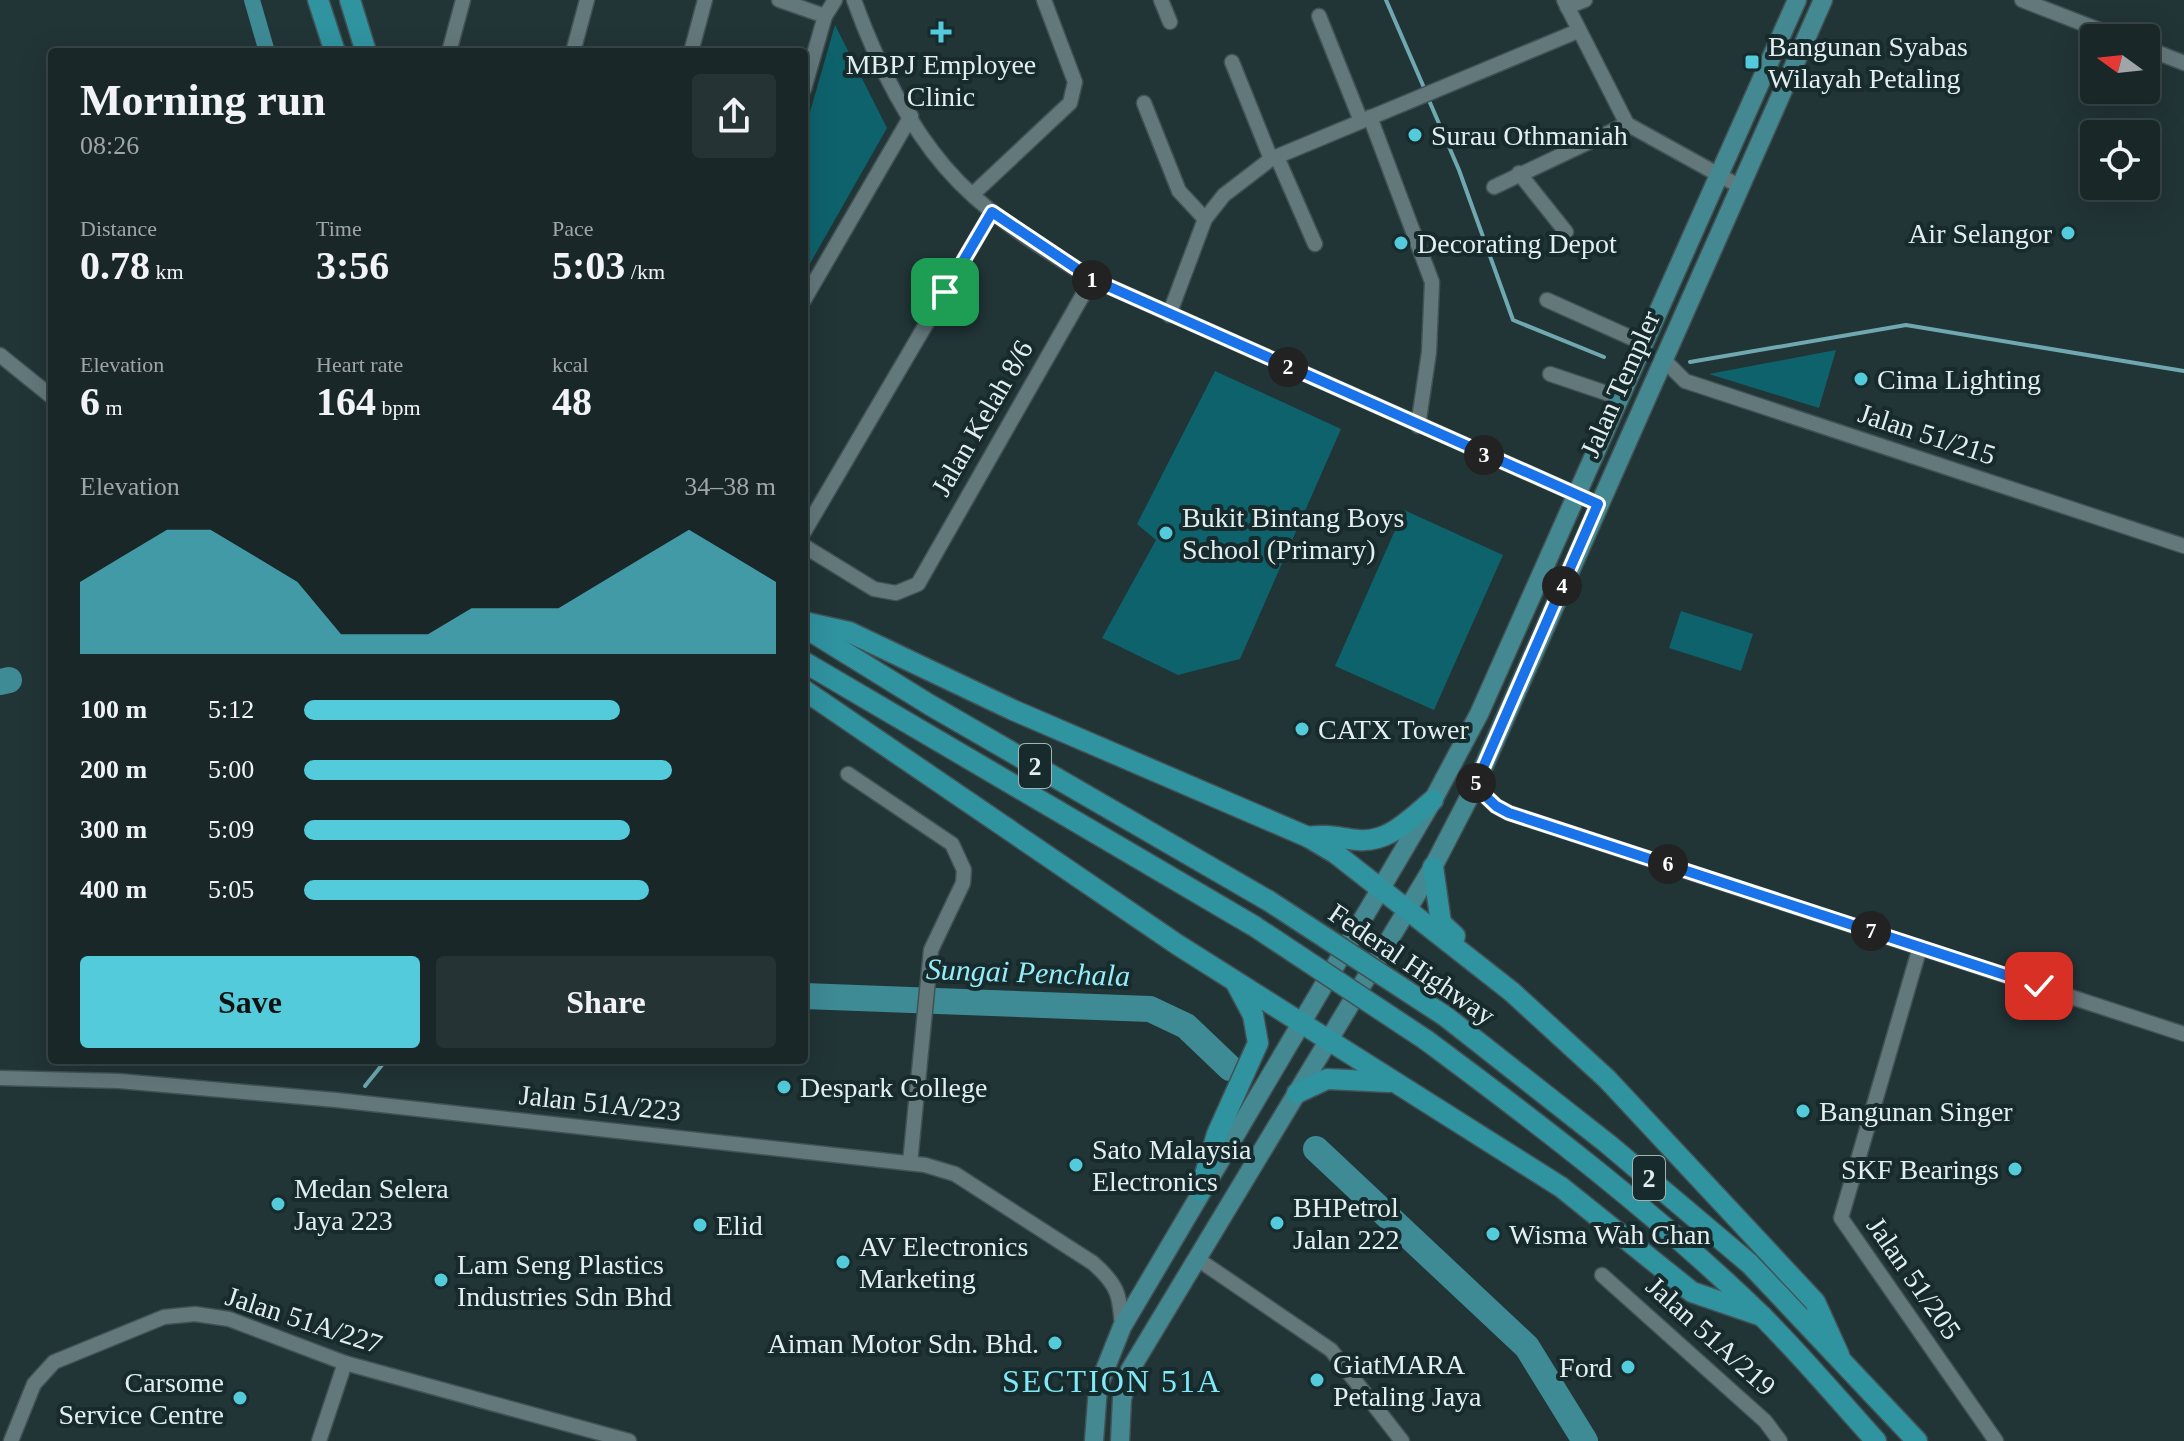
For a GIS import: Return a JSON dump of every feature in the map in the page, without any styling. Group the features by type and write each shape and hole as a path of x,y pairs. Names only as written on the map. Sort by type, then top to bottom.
{"highway":[{"path":"318,0 334,48"},
{"path":"350,0 365,48"},
{"path":"366,0 366,48"},
{"path":"808,626 849,632 1000,704 1308,837 1381,887 1512,992"},
{"name":"Federal Highway","path":"808,628 930,705 1269,901 1445,1016 1698,1218 1750,1264 1917,1441"},
{"name":"Federal Highway","path":"808,664 1254,926 1426,1040 1589,1163 1762,1316 1876,1441"},
{"path":"808,693 1234,980 1561,1187 1692,1292 1762,1316"},
{"path":"1308,837 1329,833 1373,839 1395,831 1433,800"},
{"path":"1433,867 1441,923 1607,1079 1815,1302 1839,1355"},
{"path":"1200,1191 1227,1110 1250,1067 1258,1043 1253,1015 1234,980"},
{"path":"1297,1093 1327,1079 1393,1082"}],"main road":[{"name":"Jalan Templer","path":"1094,1441 1098,1387 1122,1327 1433,800 1479,714 1797,0"},
{"name":"Jalan Templer","path":"1120,1441 1122,1399 1130,1370 1433,867 1475,786 1823,0"}],"street":[{"path":"450,48 463,0"},
{"path":"574,48 587,0"},
{"path":"692,48 705,0"},
{"path":"779,0 825,16"},
{"path":"808,75 825,16 835,0"},
{"path":"854,0 883,69 911,116 945,167 992,212 1092,279 1598,504"},
{"path":"973,194 1070,103 1075,82 1044,0"},
{"path":"1161,0 1170,22"},
{"path":"1585,0 1566,4 1627,124 1739,186"},
{"path":"2022,0 2084,24"},
{"path":"1319,16 1366,119 1432,282 1429,352 1418,426"},
{"path":"1169,315 1205,219 1224,195 1274,158 1578,31"},
{"path":"2160,54 2184,63"},
{"path":"1232,62 1315,244"},
{"path":"1144,103 1179,191 1205,219"},
{"path":"808,293 911,116"},
{"path":"1494,187 1627,124"},
{"path":"1519,173 1566,232"},
{"path":"808,525 992,212"},
{"name":"Jalan Kelah 8/6","path":"808,548 874,589 896,593 918,584 1092,279"},
{"path":"1547,300 1645,344"},
{"path":"0,355 48,394"},
{"name":"Jalan 51/215","path":"1662,358 1685,381 2184,546"},
{"path":"1550,374 1621,398"},
{"path":"848,774 952,844 964,870 963,883 938,929 929,965 910,1163"},
{"path":"1475,786 1496,806 1509,813 2184,1034"},
{"name":"Jalan 51/205","path":"1920,947 1841,1218 1996,1441"},
{"name":"Jalan 51A/223","path":"0,1078 119,1081 324,1099 910,1163 955,1174 1093,1263 1113,1281 1120,1302 1122,1327"},
{"path":"1196,1258 1337,1356 1402,1441"},
{"name":"Jalan 51A/219","path":"1602,1275 1765,1421 1780,1441"},
{"name":"Jalan 51A/227","path":"11,1441 34,1384 54,1362 164,1317 195,1314 229,1319 345,1363 626,1440"},
{"path":"319,1441 345,1363"}],"shaded area":[{"path":"835,25 887,128 808,267 808,119"},
{"path":"1836,350 1819,408 1709,374"},
{"path":"1215,371 1341,429 1240,659 1178,675 1102,638 1156,540 1137,524"},
{"path":"1404,510 1503,555 1434,710 1335,666"},
{"path":"1681,611 1753,634 1741,671 1669,648"}],"waterway":[{"path":"252,0 266,48"},
{"path":"1386,0 1425,90"},
{"path":"1428,98 1459,170 1513,320 1604,357"},
{"path":"1690,362 1906,325 2184,371"},
{"name":"Sungai Penchala","path":"0,682 9,680"},
{"name":"Sungai Penchala","path":"808,996 1150,1009 1186,1026 1230,1068"},
{"path":"365,1086 383,1064"},
{"name":"Sungai Penchala","path":"1316,1149 1527,1347 1585,1441"}],"place":[{"name":"MBPJ Employee Clinic","path":"941,32"},
{"name":"Bangunan Syabas Wilayah Petaling","path":"1752,62"},
{"name":"Surau Othmaniah","path":"1415,135"},
{"name":"Air Selangor","path":"2068,233"},
{"name":"Decorating Depot","path":"1401,243"},
{"name":"Cima Lighting","path":"1861,379"},
{"name":"Bukit Bintang Boys School (Primary)","path":"1166,533"},
{"name":"CATX Tower","path":"1302,729"},
{"name":"Despark College","path":"784,1087"},
{"name":"Bangunan Singer","path":"1803,1111"},
{"name":"Sato Malaysia Electronics","path":"1076,1165"},
{"name":"SKF Bearings","path":"2015,1169"},
{"name":"Medan Selera Jaya 223","path":"278,1204"},
{"name":"BHPetrol Jalan 222","path":"1277,1223"},
{"name":"Elid","path":"700,1225"},
{"name":"Wisma Wah Chan","path":"1493,1234"},
{"name":"AV Electronics Marketing","path":"843,1262"},
{"name":"Lam Seng Plastics Industries Sdn Bhd","path":"441,1280"},
{"name":"Aiman Motor Sdn. Bhd.","path":"1055,1343"},
{"name":"Ford","path":"1628,1367"},
{"name":"GiatMARA Petaling Jaya","path":"1317,1380"},
{"name":"Carsome Service Centre","path":"240,1398"}],"district":[{"name":"SECTION 51A","path":"1112,1381"}],"route":[{"path":"945,292 992,212 1092,279 1598,504 1475,786 1496,806 1509,813 2039,986"}]}
